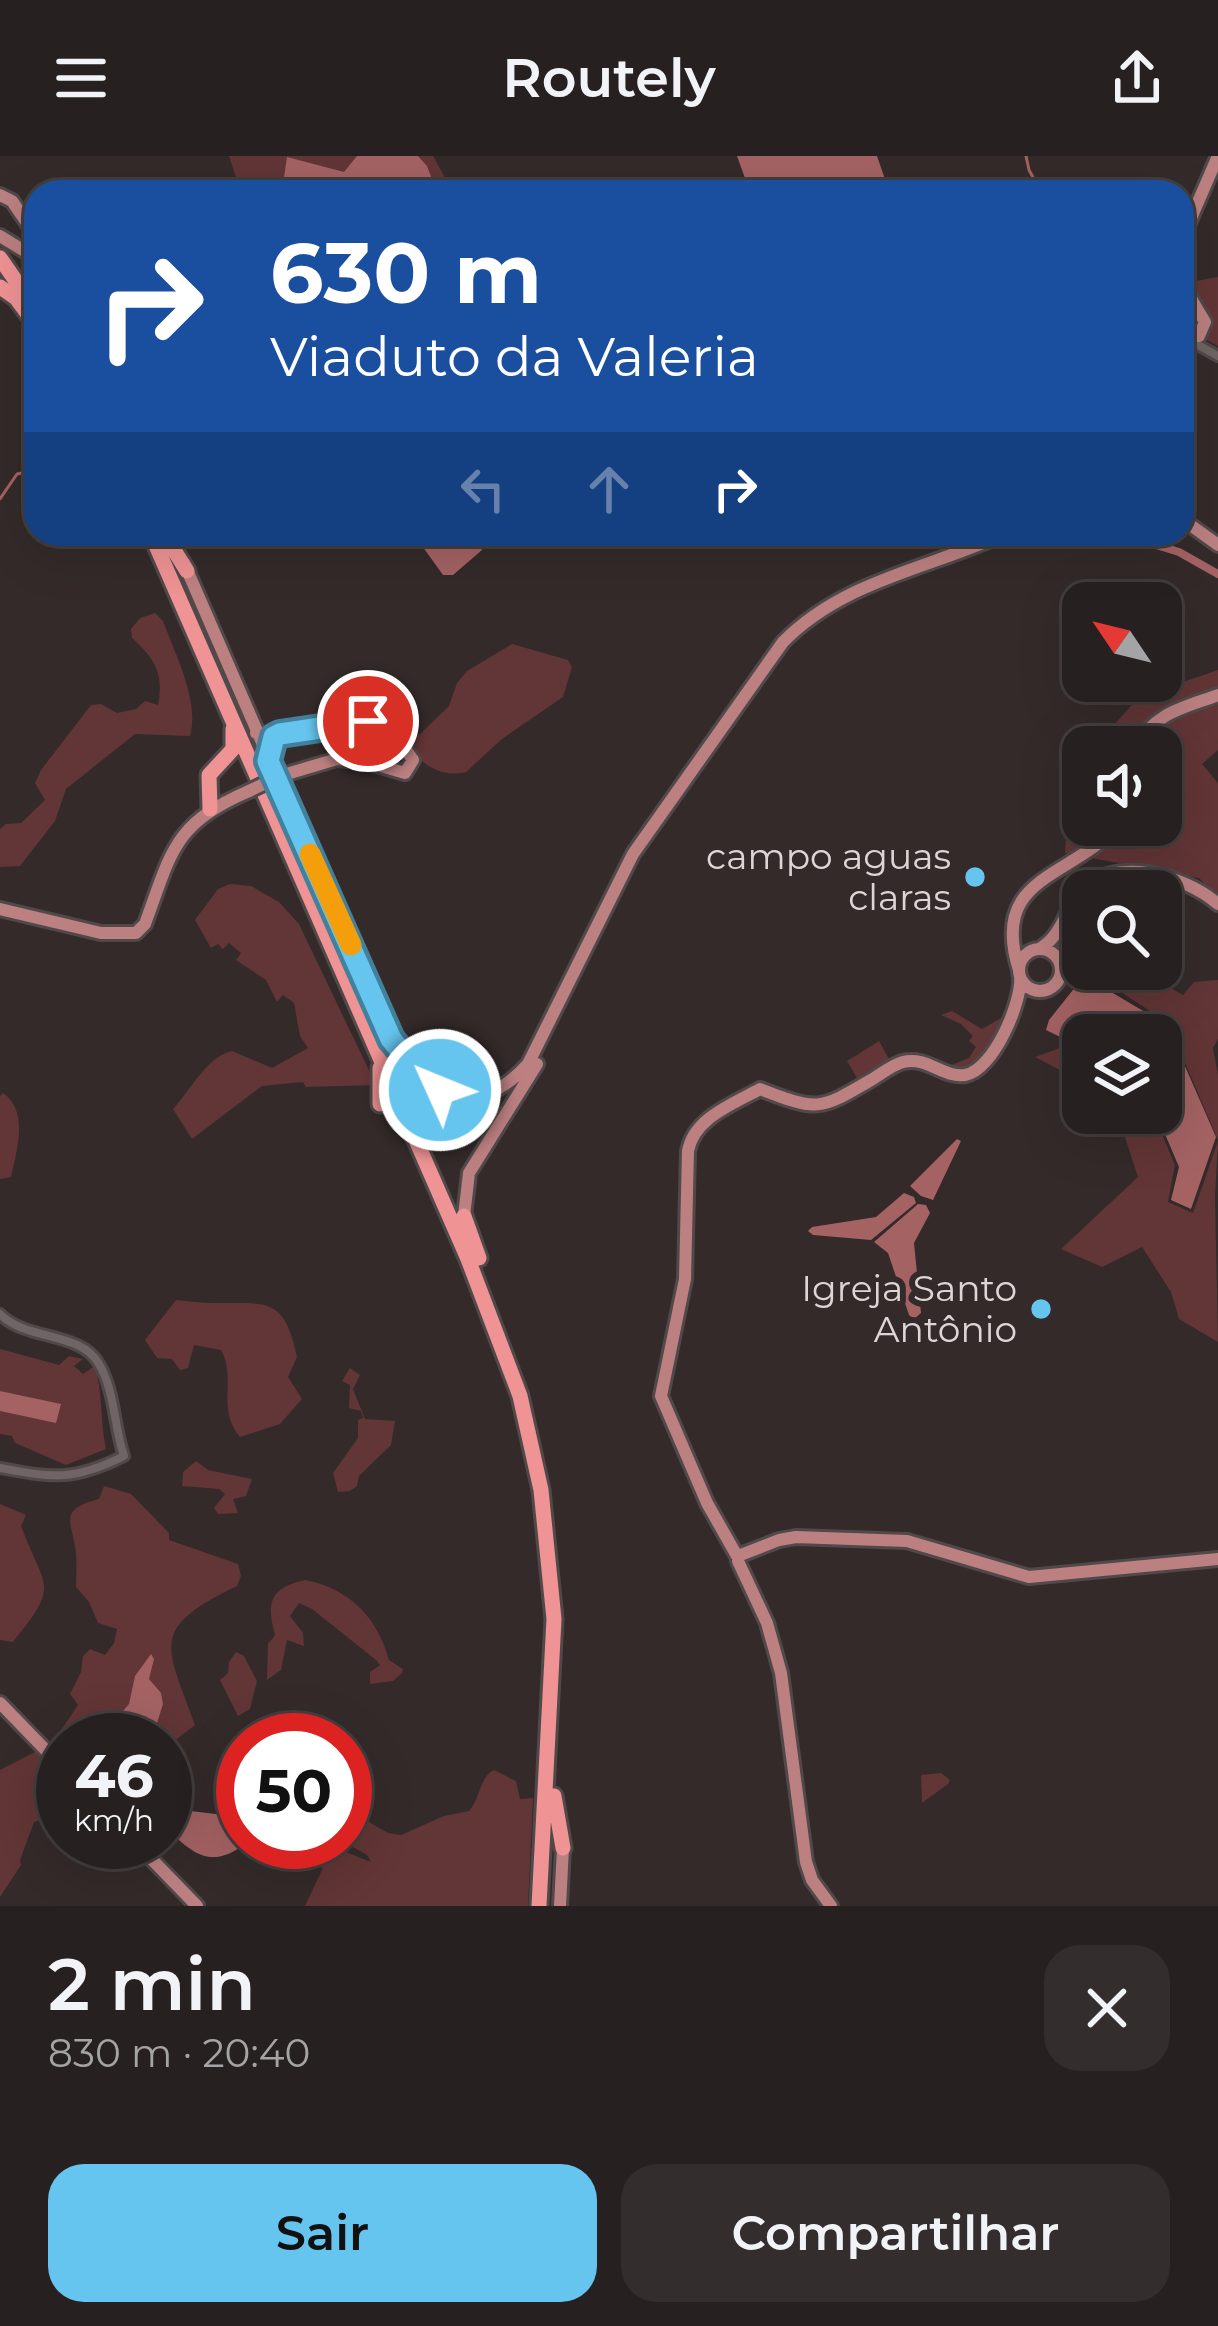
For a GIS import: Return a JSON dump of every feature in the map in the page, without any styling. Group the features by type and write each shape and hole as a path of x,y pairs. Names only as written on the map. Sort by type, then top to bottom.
{"highway":[{"path":"0,258 24,293"},
{"path":"0,271 24,306"},
{"path":"0,287 24,308"},
{"path":"156,546 514,1376 533,1447 549,1549 554,1618 550,1797 562,1817 563,1848"},
{"path":"170,546 497,1311"},
{"path":"172,546 187,571"},
{"path":"225,704 245,767 269,805"},
{"path":"216,805 210,770 235,744"},
{"path":"216,805 215,771 228,763 245,767"},
{"path":"342,954 374,999"},
{"path":"375,1048 380,1103"},
{"path":"464,1216 532,1412 553,1519 560,1652 540,1906"}],"main road":[{"path":"1194,211 1218,156"},
{"path":"0,195 12,201 24,218"},
{"path":"1194,311 1204,318 1205,327 1194,337"},
{"path":"464,1216 469,1173 542,1041 633,854 777,649 815,614 851,591 972,546"},
{"path":"187,571 391,1039 433,1085 466,1096 520,1079 538,1061 637,861 786,648 842,603 986,546"},
{"path":"1159,726 1218,698"},
{"path":"0,909 100,933 136,933 145,924 179,839 216,805 280,776 337,759 367,762 401,774 410,770 413,760 388,732 368,721 274,737 256,733"},
{"path":"268,761 274,737"},
{"path":"1035,990 1020,973 1010,937 1018,905 1040,881 1094,846"},
{"path":"1056,956 1023,945 1017,933 1028,903 1041,887 1104,846"},
{"path":"830,1906 806,1862 781,1673 767,1623 661,1396 685,1279 690,1140 701,1125 760,1089 802,1105 822,1106 901,1063 920,1061 954,1075 972,1073 986,1061 1019,1001 1059,978 1061,967 1053,948 1056,935 1082,890 1098,879 1120,873 1172,878 1194,886 1218,904"},
{"path":"1019,1001 1023,958 1056,935"},
{"path":"737,1559 790,1538 907,1541 1029,1577 1218,1559"},
{"path":"0,1703 36,1740"},
{"path":"560,1906 563,1848"},
{"path":"161,1869 197,1906"}],"street":[{"path":"1205,327 1215,353"},
{"path":"0,1314 15,1327 77,1346 97,1359 124,1456 64,1478 0,1468"}],"shaded area":[{"path":"229,156 433,156 446,180 237,180"},
{"path":"357,156 418,156 432,180 284,180 287,157 344,172"},
{"path":"737,156 877,156 885,180 746,180"},
{"path":"1218,277 1218,346 1207,340 1209,313 1194,281"},
{"path":"422,546 480,546 482,550 453,575 443,575"},
{"path":"155,613 163,621 185,678 192,708 190,736 135,734 66,789 55,821 20,866 0,867 0,829 21,823 45,800 35,783 41,770 91,705 101,704 117,713 136,709 145,701 158,705 156,667 132,638 131,629 140,618"},
{"path":"512,644 568,660 572,667 563,697 502,739 466,772 433,768 359,709 362,701 381,709 414,735 420,734 449,706 467,671"},
{"path":"1218,670 1218,750 1202,764 1218,783 1218,898 1199,878 1182,875 1182,870 1156,870 1065,853 1065,846 1182,846 1182,726 1113,726 1134,702 1182,702 1182,682"},
{"path":"230,884 251,886 279,902 299,924 376,1085 306,1087 303,1082 262,1086 192,1139 173,1109 214,1060 232,1051 272,1068 308,1048 300,1036 294,1003 283,995 277,1002 266,980 236,960 241,953 229,943 223,949 218,944 211,948 195,920 218,889"},
{"path":"1218,980 1218,1039 1213,1048 1218,1140 1182,1056 1182,1014 1154,1014 1118,990 1174,990 1183,995 1194,982"},
{"path":"1073,990 1108,990 1148,1014 1062,1014 1062,1038 1046,1030"},
{"path":"952,1011 982,1029 1008,1014 975,1068 951,1071 949,1066 969,1058 976,1047 961,1024 941,1015"},
{"path":"879,1041 889,1059 857,1078 847,1061"},
{"path":"1062,1049 1062,1071 1035,1057"},
{"path":"1182,1059 1216,1137 1191,1209 1171,1200 1179,1167 1165,1134 1182,1134"},
{"path":"3,1093 16,1110 19,1131 11,1177 0,1179 0,1096"},
{"path":"1124,1134 1162,1134 1175,1165 1168,1202 1193,1213 1218,1141 1218,1342 1179,1319 1171,1292 1142,1247 1102,1267 1061,1249 1138,1177"},
{"path":"957,1139 961,1141 933,1200 921,1196 910,1186"},
{"path":"904,1193 916,1203 871,1240 808,1231 876,1217"},
{"path":"918,1204 926,1205 930,1213 914,1243 921,1313 914,1319 888,1253 874,1242"},
{"path":"176,1300 260,1304 279,1313 297,1357 288,1377 302,1399 280,1424 240,1437 229,1416 221,1350 194,1345 188,1368 180,1370 172,1359 157,1358 145,1340"},
{"path":"0,1349 59,1365 69,1356 83,1359 74,1366 83,1374 95,1366 106,1449 66,1465 0,1434"},
{"path":"350,1368 360,1375 353,1389 365,1419 395,1421 391,1445 359,1476 357,1486 338,1492 333,1473 358,1438 358,1420 363,1418 361,1411 349,1408 350,1385 342,1381"},
{"path":"0,1391 61,1404 56,1423 0,1411"},
{"path":"196,1461 208,1470 252,1479 246,1496 233,1499 238,1513 218,1514 214,1508 225,1494 219,1489 182,1486 183,1472"},
{"path":"104,1486 131,1494 169,1533 169,1540 238,1564 237,1586 189,1614 172,1641 172,1657 191,1713 73,1713 78,1705 70,1694 83,1656 90,1649 105,1655 117,1629 98,1623 76,1587 70,1519 77,1508 99,1499"},
{"path":"0,1504 26,1515 21,1526 44,1586 38,1608 13,1642 0,1640"},
{"path":"305,1580 335,1590 359,1607 377,1631 389,1660 402,1673 393,1681 370,1684 370,1672 380,1665 376,1660 299,1603 290,1616 303,1633 304,1646 287,1640 281,1670 267,1680 268,1644 275,1635 271,1605 284,1587"},
{"path":"236,1652 244,1656 257,1681 250,1709 243,1713 236,1713 220,1680 228,1673"},
{"path":"151,1654 149,1679 161,1693 160,1713 121,1713 129,1704 135,1676"},
{"path":"36,1752 36,1821 21,1865 0,1897 0,1770"},
{"path":"494,1770 516,1781 520,1799 533,1798 528,1906 305,1906 323,1869 372,1869 372,1824 401,1835 444,1816 469,1811"},
{"path":"941,1773 950,1780 948,1784 922,1803 921,1775"},
{"path":"192,1811 216,1814 216,1857 192,1849"}],"waterway":[{"path":"1026,156 1034,180"},
{"path":"0,499 17,474 24,473"},
{"path":"1160,546 1218,574"}],"slow traffic":[{"path":"310,854 351,945"}],"place":[{"name":"campo aguas claras","path":"975,877"},
{"name":"Igreja Santo Antônio","path":"1041,1309"}],"route":[{"path":"368,721 280,734 274,737 268,761 391,1039 424,1079 440,1090"}]}
